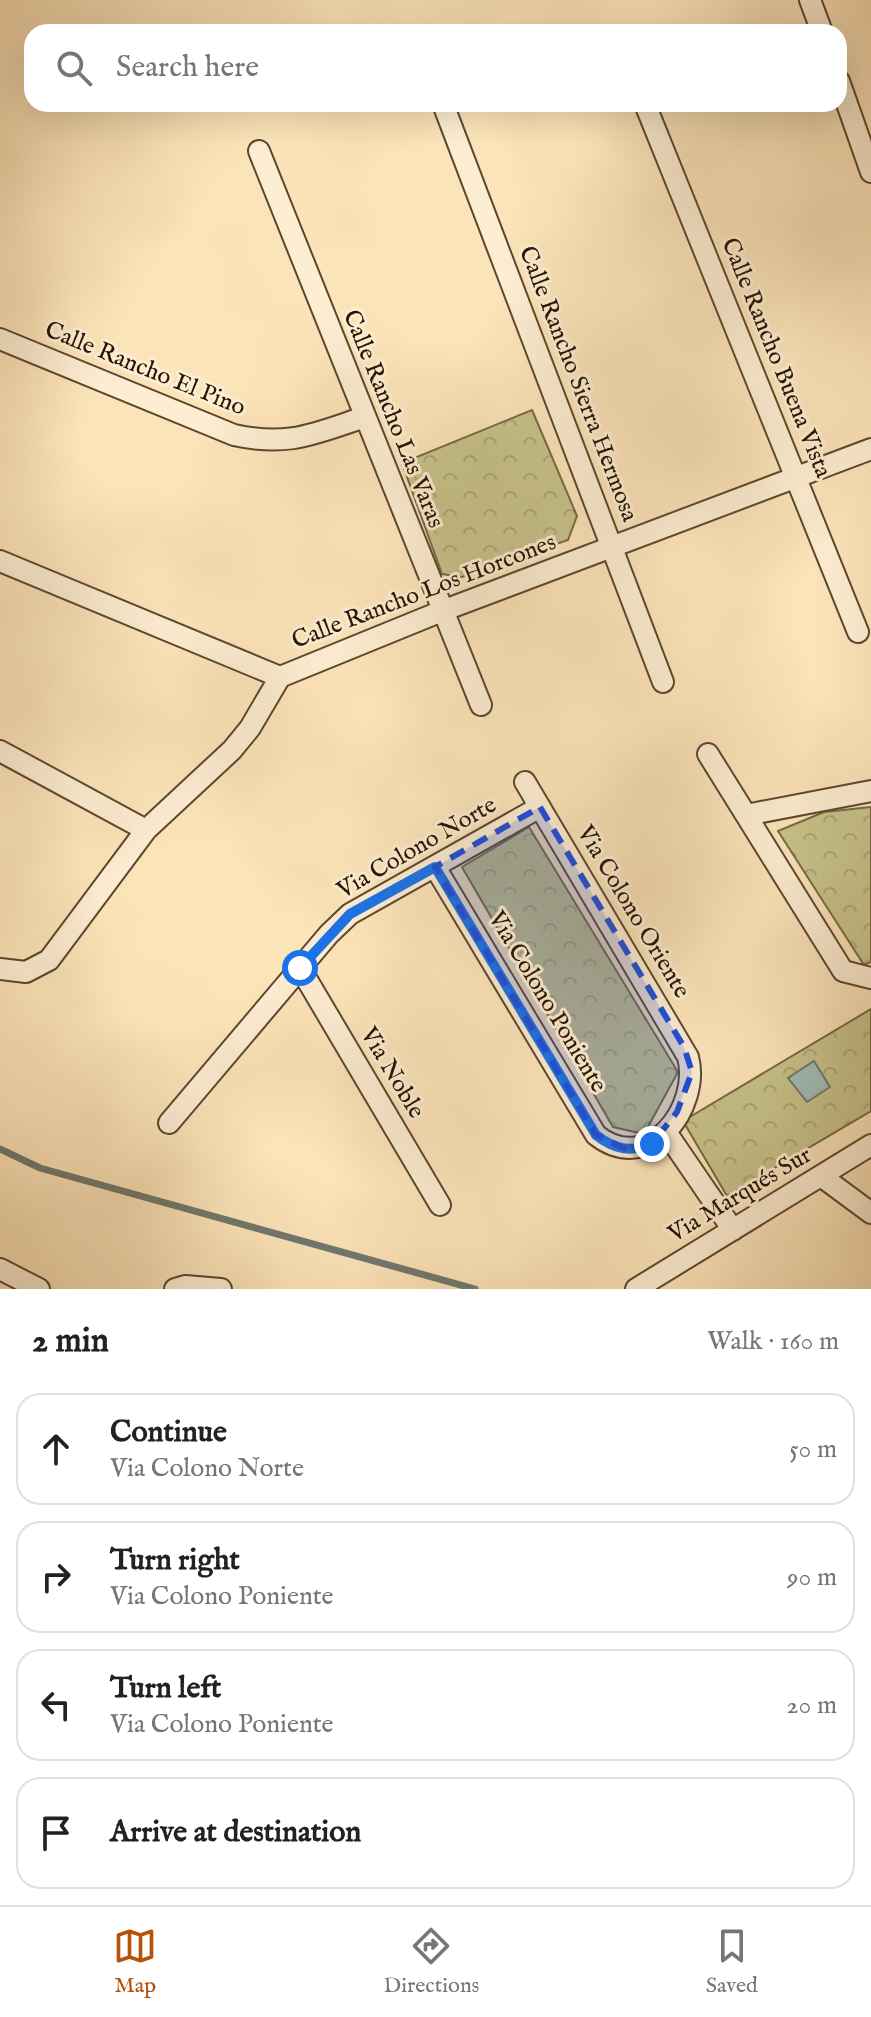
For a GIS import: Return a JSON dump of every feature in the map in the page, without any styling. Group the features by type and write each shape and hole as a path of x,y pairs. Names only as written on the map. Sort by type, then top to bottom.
{"street":[{"path":"810,0 819,24"},
{"path":"847,104 871,172"},
{"name":"Calle Rancho Sierra Hermosa","path":"453,112 663,682"},
{"name":"Calle Rancho Buena Vista","path":"648,112 858,632"},
{"name":"Calle Rancho Las Varas","path":"259,151 481,705"},
{"name":"Calle Rancho El Pino","path":"0,339 234,435 265,442 301,438 365,417"},
{"name":"Calle Rancho Los Horcones","path":"0,561 280,677 442,611 871,449"},
{"path":"0,969 26,972 49,960 146,830 232,750 250,728 280,677"},
{"path":"0,751 146,830"},
{"path":"708,754 843,971 868,978"},
{"name":"Via Colono Oriente","path":"525,782 684,1047 692,1072 690,1089 666,1132"},
{"path":"746,815 871,791"},
{"name":"Via Colono Norte","path":"169,1123 300,968 350,914 540,807"},
{"name":"Via Colono Poniente","path":"435,867 596,1135 614,1147 628,1150 652,1144 666,1132"},
{"name":"Via Noble","path":"300,968 440,1205"},
{"path":"666,1132 733,1230"},
{"name":"Via Marqués Sur","path":"636,1289 871,1145"},
{"path":"821,1176 871,1213"},
{"path":"3,1276 39,1289"},
{"path":"175,1289 185,1286 221,1289"}],"highlighted area":[{"path":"540,807 684,1047 692,1072 677,1112 652,1144 628,1150 596,1135 435,867"}],"green space":[{"path":"532,410 577,516 568,540 462,577 442,574 402,463"},
{"path":"871,807 871,962 864,965 778,831 824,812"},
{"path":"529,827 678,1072 644,1134 613,1127 462,867"},
{"path":"871,1009 871,1111 727,1196 683,1121"}],"water":[{"path":"814,1061 830,1087 807,1102 788,1078"}],"waterway":[{"path":"0,1149 40,1168 475,1289"}],"route":[{"path":"300,968 350,914 435,867 596,1135 614,1147 628,1150 652,1144"}]}
